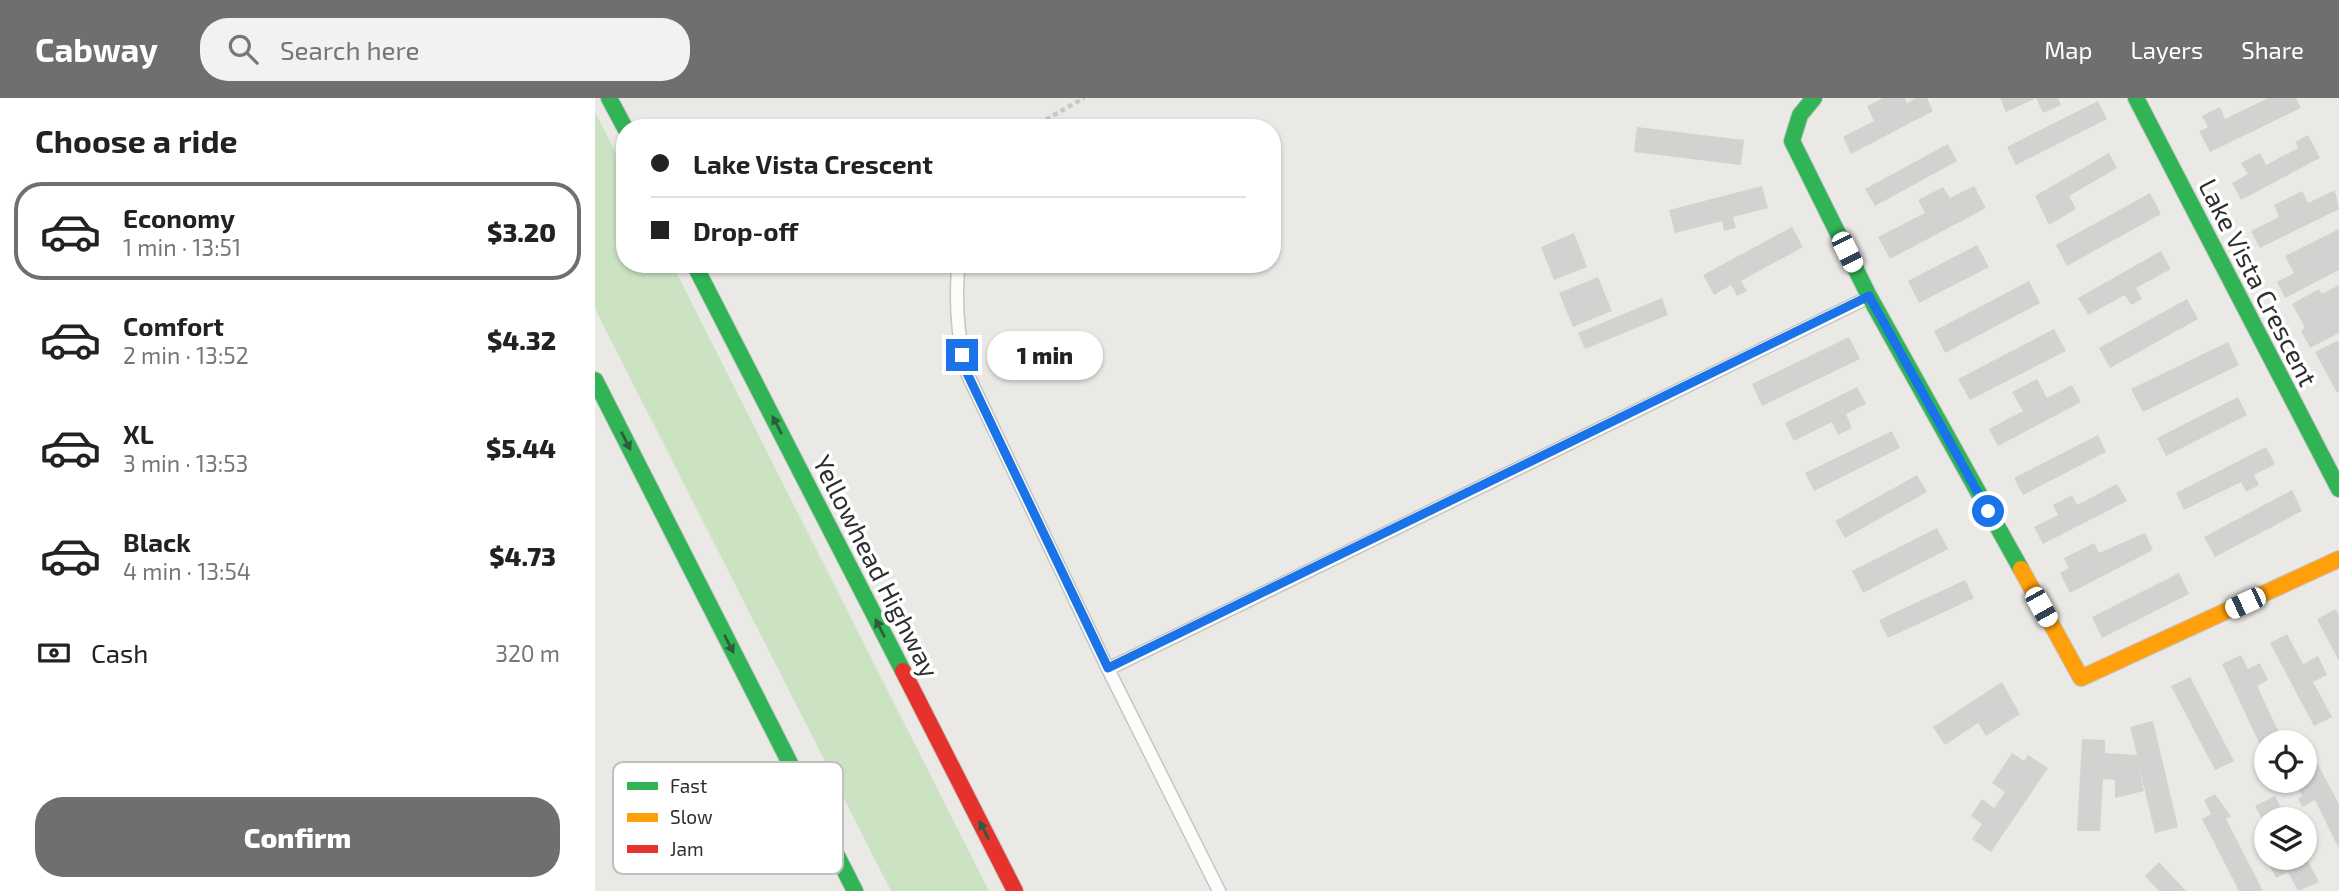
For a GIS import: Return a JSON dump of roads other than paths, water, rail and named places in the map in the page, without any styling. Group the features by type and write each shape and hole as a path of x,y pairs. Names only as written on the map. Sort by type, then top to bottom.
{"main road":[{"path":"609,98 620,119"},
{"path":"1814,98 1800,115 1792,141 1869,296 2081,678 2339,559"},
{"name":"Lake Vista Crescent","path":"2136,98 2339,489"},
{"name":"Yellowhead Highway","path":"699,273 1015,891"},
{"path":"595,380 789,762"},
{"path":"843,867 855,891"}],"lane":[{"path":"958,273 956,300 959,340 965,369 1108,668 1219,891"},
{"path":"1108,668 1869,296"}]}
